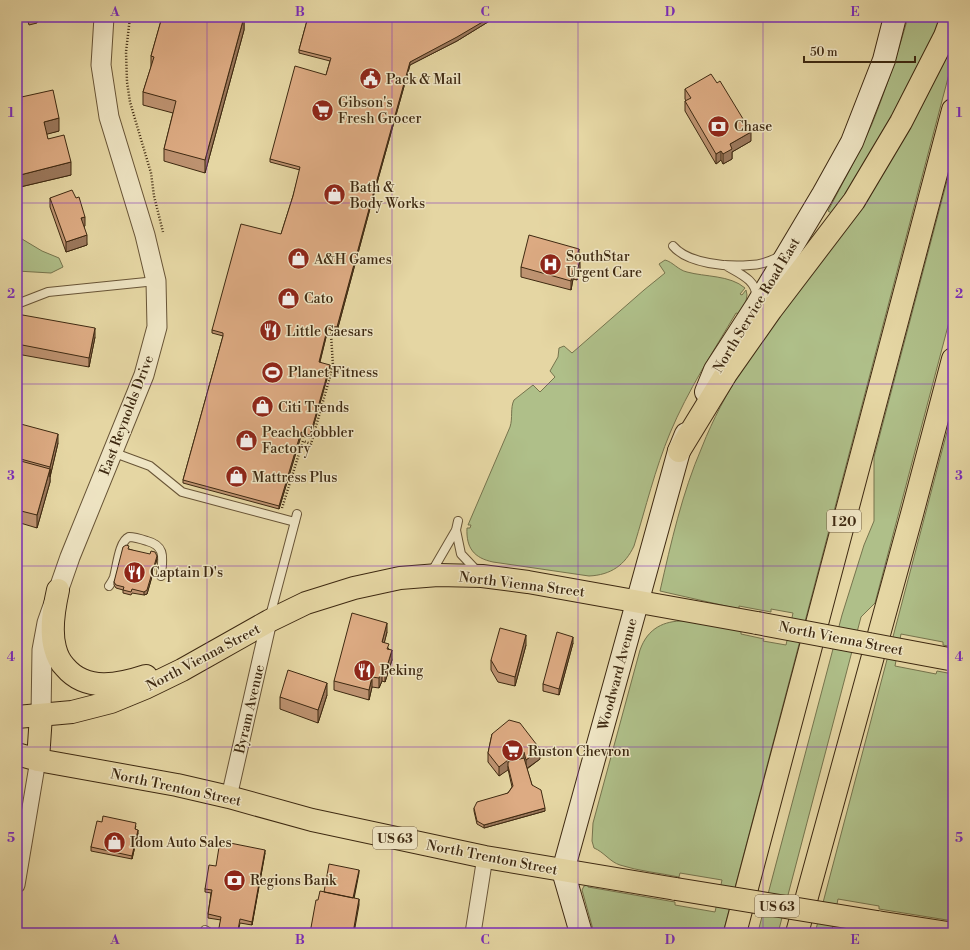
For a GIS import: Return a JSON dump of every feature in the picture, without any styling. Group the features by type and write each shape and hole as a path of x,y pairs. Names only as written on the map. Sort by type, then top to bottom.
{"highway":[{"path":"679,451 726,374 766,316 854,201 901,122 945,36 952,17"},
{"name":"I 20","path":"735,933 953,110"},
{"path":"797,933 953,360"},
{"name":"North Vienna Street","path":"17,717 72,712 111,702 145,688 306,602 354,588 400,578 430,576 471,575 528,582 757,622 951,659"},
{"path":"58,590 54,609 55,647 58,657 68,671 84,682 108,685 127,682 216,651"},
{"path":"38,760 40,715"},
{"name":"North Trenton Street","path":"17,754 38,760 177,785 229,797 312,820 485,857 948,933"}],"main road":[{"name":"North Service Road East","path":"637,601 679,451 715,370 753,312 852,142 884,60 895,17"},
{"name":"Woodward Avenue","path":"563,871 637,601"},
{"path":"563,871 581,933"}],"street":[{"name":"East Reynolds Drive","path":"40,715 43,637 58,590 144,375 157,327 156,281 145,235 109,117 101,65 104,17"},
{"name":"Byram Avenue","path":"229,797 269,621"},
{"path":"17,885 38,760"},
{"path":"473,933 485,857"}],"lane":[{"path":"673,246 683,255 694,259 724,264 750,265 763,263 775,259 789,251"},
{"path":"724,264 751,282 756,289 753,312"},
{"path":"17,304 48,292 156,281"},
{"path":"112,452 150,466 182,492 296,518 269,621"},
{"path":"430,576 456,530 458,521"},
{"path":"456,530 461,554 482,576"},
{"path":"109,586 114,578 122,543 129,537 152,542 160,547 162,553 161,576"}],"path":[{"path":"130,17 126,52 127,82 130,102 151,173 154,196 160,218"},
{"path":"282,509 303,441 311,444 333,366 332,330"}],"green space":[{"path":"908,17 941,17 924,58 865,167 833,214 828,211 872,124 892,71"},
{"path":"953,44 953,59 723,933 594,933 582,890 584,886 588,885 588,887 675,902 675,905 715,912 722,880 680,873 679,877 627,867 616,864 594,848 592,841 593,823 640,650 647,636 658,627 670,622 683,621 713,624 741,630 741,634 764,639 763,641 786,645 793,613 771,609 771,612 739,606 739,609 660,591 678,518 695,464 706,437 731,387"},
{"path":"953,158 953,307 875,603 861,617 778,933 754,933 759,928 842,615 864,545 874,521 874,457"},
{"path":"17,236 42,251 59,258 63,267 51,273 17,271"},
{"path":"665,260 687,272 732,281 745,288 740,294 742,295 746,290 747,295 740,314 736,313 701,372 677,417 660,460 634,546 630,553 622,564 611,571 604,574 589,576 493,562 476,555 472,551 468,541 467,528 470,528 471,525 468,525 510,427 514,400 533,385 540,392 555,377 550,371 558,357 559,348 564,346 572,353 665,273 659,264"},
{"path":"953,409 953,647 943,645 943,642 901,634 895,666 936,674 937,671 953,674 953,921 879,909 879,906 838,899 832,930 847,933 815,933"}],"building":[{"path":"162,17 244,17 205,160 164,149 176,101 143,92 154,57 151,56"},
{"path":"308,17 491,17 410,62 337,327 328,326 319,362 330,365 310,435 301,432 279,506 183,480 223,336 223,333 212,330 241,224 281,234 293,196 300,167 270,159 295,66 326,75 331,58 299,50"},
{"name":"Chase","path":"711,74 717,83 720,81 751,132 730,144 732,149 723,154 721,151 716,154 685,101 691,98 685,89"},
{"path":"53,90 59,118 44,122 48,139 64,135 71,162 20,175 17,164 17,98"},
{"path":"72,190 76,198 79,197 85,217 81,218 87,235 66,242 50,198"},
{"name":"SouthStar Urgent Care","path":"529,235 579,249 576,259 580,260 577,271 573,270 571,281 521,267"},
{"path":"17,314 95,328 89,358 17,344"},
{"path":"17,423 58,434 50,467 17,458"},
{"path":"17,460 50,469 37,515 17,510"},
{"name":"Captain D's","path":"126,545 129,546 128,549 150,554 151,551 155,552 157,556 147,590 144,592 132,589 131,592 123,590 124,587 116,585 114,582 123,547"},
{"name":"Peking","path":"352,613 387,623 382,642 389,644 387,649 392,650 385,673 382,672 379,678 372,677 369,690 334,681"},
{"path":"500,628 526,635 515,677 498,672 491,660"},
{"path":"557,632 573,637 559,689 543,684"},
{"path":"288,670 327,683 318,710 280,697"},
{"name":"Ruston Chevron","path":"509,720 520,723 540,749 526,760 524,752 507,756 508,760 499,767 488,753 492,734"},
{"path":"524,758 532,785 541,790 545,808 484,825 477,821 474,808 477,802 508,793 513,786 508,762"},
{"name":"Idom Auto Sales","path":"103,816 136,823 135,829 138,830 132,856 91,847 97,821 102,822"},
{"name":"Regions Bank","path":"220,841 265,850 252,922 240,919 238,930 233,929 232,933 218,933 221,917 208,914 212,890 205,889 209,865 216,866"},
{"path":"329,864 359,870 353,898 324,892"},
{"path":"320,891 359,899 353,933 310,933 316,900 318,900"},
{"path":"47,929 62,931 62,929 87,933 46,933"}],"place":[{"name":"Pack & Mail","path":"370,79"},
{"name":"Gibson's Fresh Grocer","path":"322,110"},
{"name":"Chase","path":"718,126"},
{"name":"Bath & Body Works","path":"334,195"},
{"name":"A&H Games","path":"298,259"},
{"name":"SouthStar Urgent Care","path":"551,264"},
{"name":"Cato","path":"288,298"},
{"name":"Little Caesars","path":"270,331"},
{"name":"Planet Fitness","path":"272,372"},
{"name":"Citi Trends","path":"263,407"},
{"name":"Peach Cobbler Factory","path":"247,440"},
{"name":"Mattress Plus","path":"236,477"},
{"name":"Captain D's","path":"135,572"},
{"name":"Peking","path":"364,670"},
{"name":"Ruston Chevron","path":"512,751"},
{"name":"Idom Auto Sales","path":"115,842"},
{"name":"Regions Bank","path":"234,880"}]}
